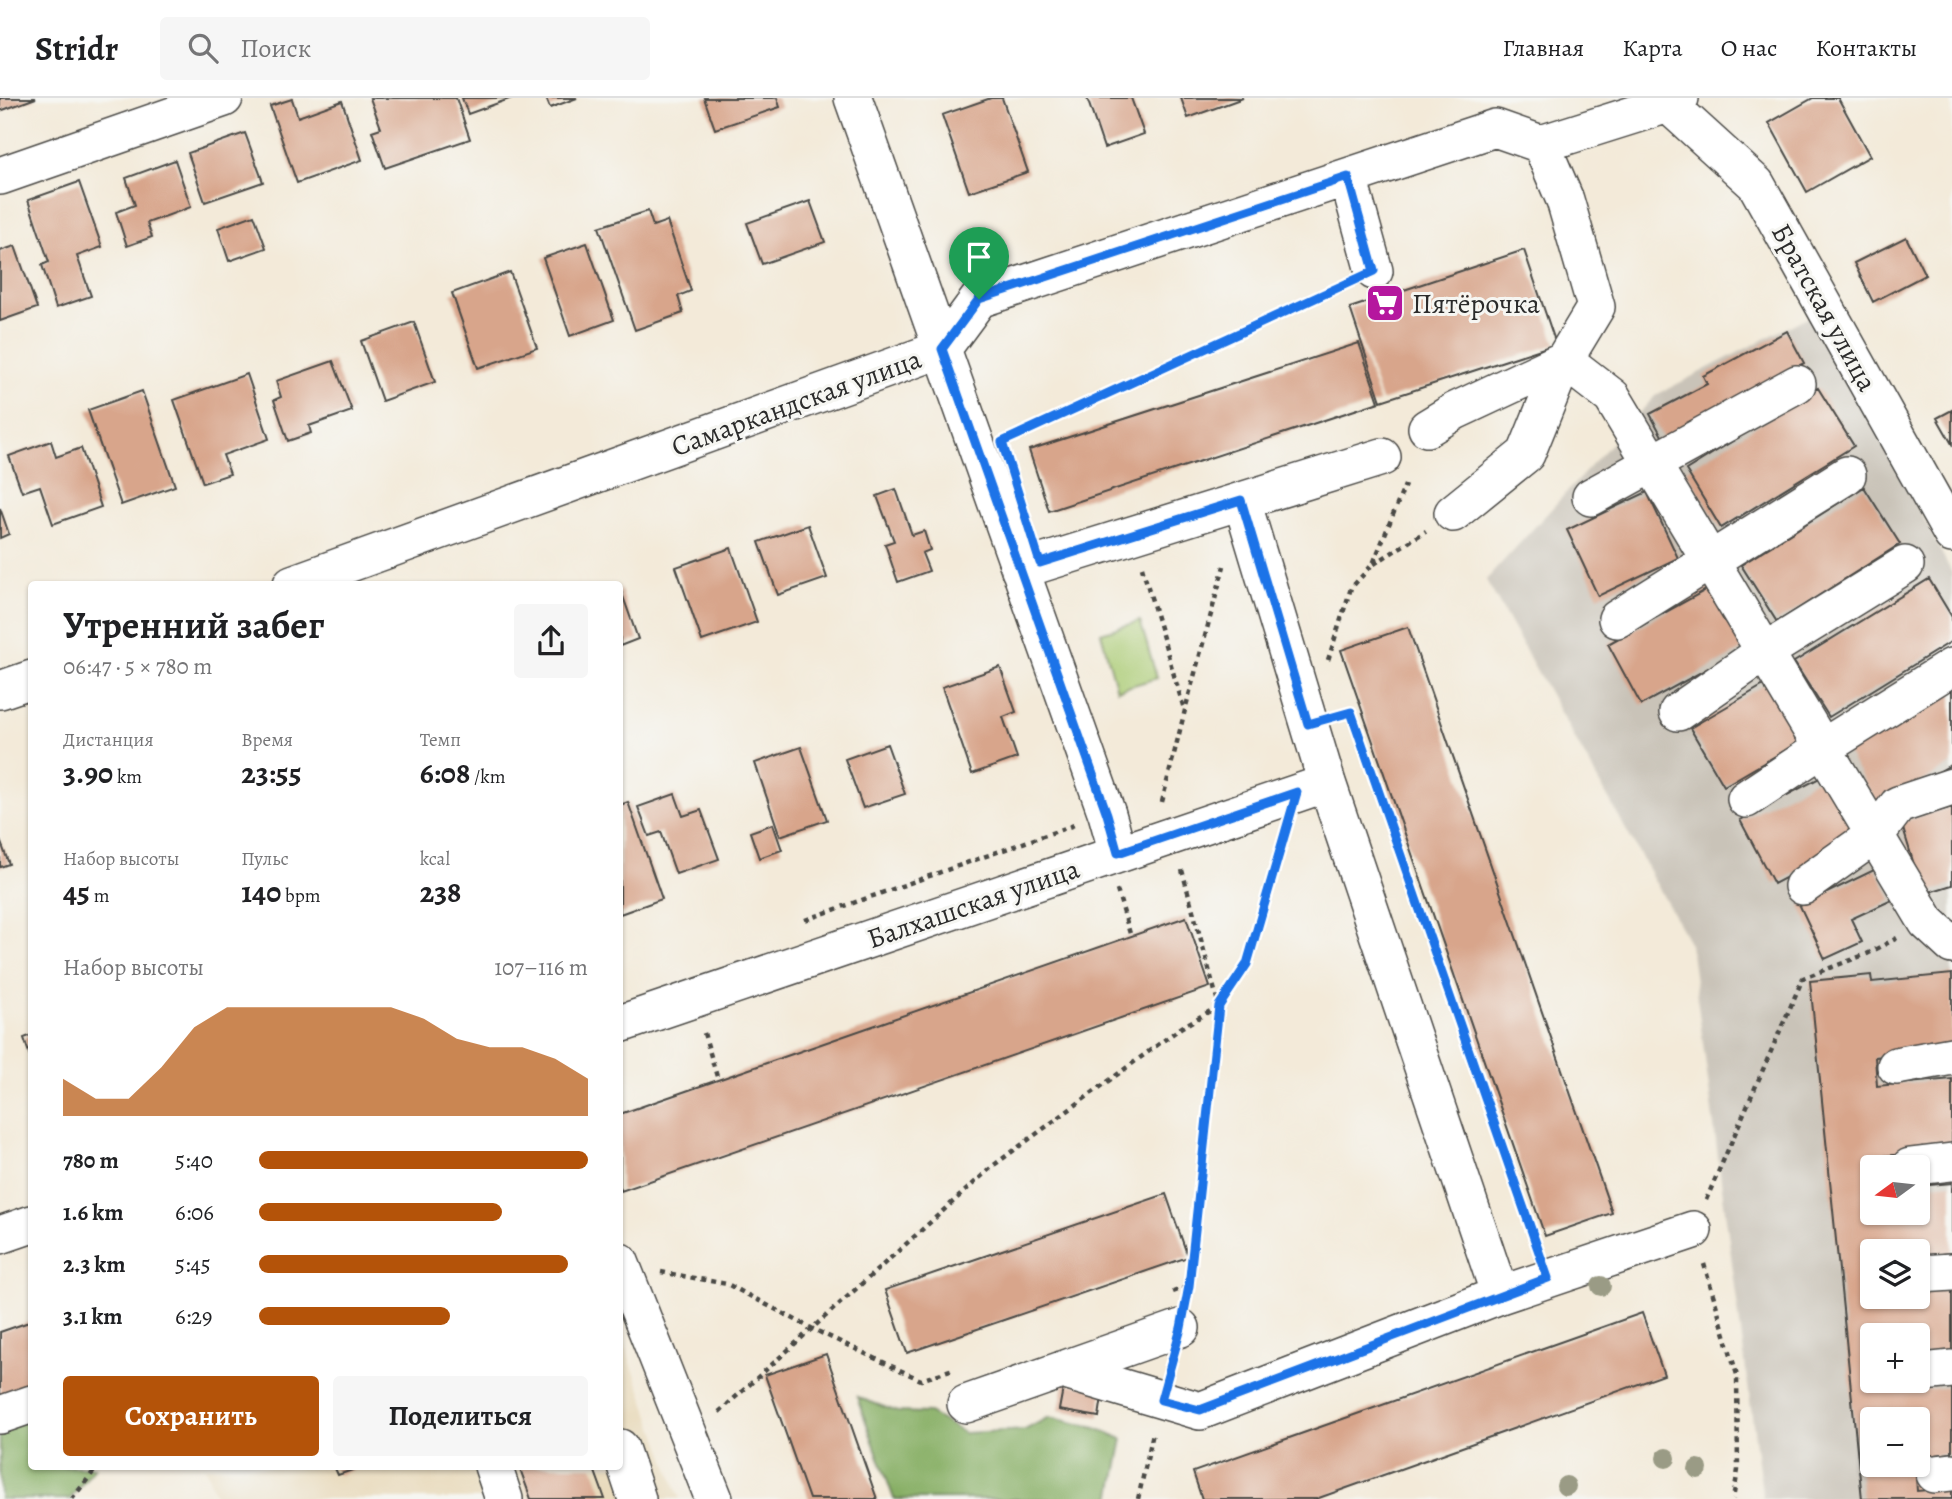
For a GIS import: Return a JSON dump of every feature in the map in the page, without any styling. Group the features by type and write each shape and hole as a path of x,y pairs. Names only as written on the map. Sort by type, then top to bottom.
{"street":[{"path":"0,176 224,98"},
{"path":"853,98 1107,814 1117,870"},
{"path":"1453,513 1526,454 1564,360 1596,307 1565,200 1541,144 1674,101"},
{"name":"Братская улица","path":"1674,101 1756,184 1952,534"},
{"name":"Самаркандская улица","path":"300,581 942,349 979,299 1348,177 1494,113 1541,144"},
{"path":"1348,177 1374,271"},
{"path":"1427,429 1455,411 1564,360"},
{"path":"1564,360 1612,397 1875,834 1940,933"},
{"path":"1591,498 1797,384"},
{"path":"1020,570 1241,500 1395,468"},
{"path":"1617,619 1847,475"},
{"path":"1241,500 1308,724 1312,788 1500,1295"},
{"path":"1678,712 1766,651 1905,565"},
{"path":"1746,799 1952,667"},
{"path":"0,690 28,680"},
{"path":"1803,886 1875,834 1898,805 1952,787"},
{"name":"Балхашская улица","path":"623,1023 1117,870 1312,788"},
{"path":"1896,1066 1952,1056"},
{"path":"1930,1164 1952,1161"},
{"path":"0,1235 28,1225"},
{"path":"1062,1370 1200,1410 1500,1295 1693,1230"},
{"path":"623,1270 714,1499"},
{"path":"966,1404 1181,1328"},
{"path":"0,1415 28,1405"},
{"path":"623,1457 637,1499"},
{"path":"494,1470 504,1499"}],"path":[{"path":"1002,442 1374,271"},
{"path":"1373,564 1395,468"},
{"path":"1328,662 1351,587 1373,564 1453,513"},
{"path":"1132,535 1185,710"},
{"path":"1161,806 1227,558"},
{"path":"1308,724 1351,712 1548,1278"},
{"path":"719,1412 994,1165 1182,1027 1219,1006 1247,964 1312,788"},
{"path":"804,920 1107,814"},
{"path":"1181,866 1219,1006 1189,1286 1181,1328"},
{"path":"1117,870 1131,937"},
{"path":"1733,1499 1738,1470 1737,1375 1693,1230 1802,978 1867,954 1940,933"},
{"path":"704,1033 718,1080"},
{"path":"655,1271 727,1284 813,1329 921,1380 960,1366"},
{"path":"1164,1295 1189,1286"},
{"path":"1138,1499 1161,1400"},
{"path":"72,1499 96,1470"}],"shaded area":[{"path":"1817,312 1952,573 1952,1499 1763,1499 1690,944 1486,580 1656,395"},
{"path":"623,1340 680,1499 217,1499 206,1470 623,1470"}],"green space":[{"path":"1140,621 1157,678 1117,690 1101,633"},
{"path":"857,1397 898,1412 929,1413 964,1433 1025,1430 1049,1417 1096,1428 1123,1439 1111,1499 894,1499"},
{"path":"28,1412 28,1470 93,1470 70,1499 0,1499 0,1422"}],"building":[{"path":"0,98 36,98 0,111"},
{"path":"370,98 456,98 470,139 385,168 372,131 381,128"},
{"path":"462,98 512,98 468,114"},
{"path":"546,98 577,98 550,108"},
{"path":"704,98 777,98 780,107 715,129"},
{"path":"991,98 1002,98 1028,172 969,192 942,115"},
{"path":"1087,98 1131,98 1144,134 1104,148"},
{"path":"1181,98 1243,98 1188,118"},
{"path":"1813,98 1838,98 1870,156 1807,192 1769,123"},
{"path":"292,99 298,117 342,101 362,160 297,183 270,106"},
{"path":"245,133 263,182 205,202 188,153"},
{"path":"175,160 191,207 147,223 152,237 127,246 116,212 135,205 126,178"},
{"path":"79,182 102,247 77,256 91,296 56,308 42,265 49,262 28,200"},
{"path":"810,201 825,242 762,264 747,223"},
{"path":"648,211 653,226 667,221 691,291 678,296 683,313 635,330 599,227"},
{"path":"254,215 266,248 229,261 218,228"},
{"path":"1906,237 1925,275 1873,302 1854,263"},
{"path":"587,243 614,320 570,336 543,258"},
{"path":"15,246 37,308 0,321 0,251"},
{"path":"1524,250 1556,344 1381,401 1350,308"},
{"path":"510,272 537,348 478,368 452,293"},
{"path":"414,322 435,382 382,401 361,341"},
{"path":"1787,331 1804,363 1663,438 1650,414 1707,384 1703,376"},
{"path":"1359,343 1379,402 1049,511 1029,450"},
{"path":"333,361 352,411 309,426 311,433 288,441 274,400 281,397 276,381"},
{"path":"247,374 269,439 223,455 230,474 203,483 174,400"},
{"path":"1818,388 1854,446 1721,528 1686,470"},
{"path":"142,391 175,486 121,505 88,410"},
{"path":"1952,410 1952,444 1937,418"},
{"path":"51,441 56,457 81,448 101,507 53,524 40,486 22,492 9,456"},
{"path":"1864,487 1900,544 1777,622 1741,565"},
{"path":"896,489 912,535 924,531 930,550 922,553 929,571 898,582 885,544 894,541 877,496"},
{"path":"1647,492 1678,558 1598,596 1567,530"},
{"path":"0,508 9,534 0,538"},
{"path":"808,525 827,578 778,595 759,542"},
{"path":"731,548 757,622 702,641 676,567"},
{"path":"1929,579 1952,617 1952,641 1829,717 1794,662"},
{"path":"1713,586 1747,647 1641,705 1608,644"},
{"path":"623,596 638,639 623,645"},
{"path":"1408,627 1612,1213 1545,1236 1341,650"},
{"path":"1000,667 1016,712 1003,717 1017,758 972,774 942,687"},
{"path":"1769,682 1803,740 1724,786 1690,728"},
{"path":"1952,686 1952,764 1879,807 1845,749"},
{"path":"887,744 905,794 863,808 845,759"},
{"path":"801,747 827,820 780,836 755,763"},
{"path":"1825,775 1859,839 1774,884 1740,820"},
{"path":"675,794 683,816 701,810 719,859 676,874 661,832 649,836 638,807"},
{"path":"628,802 662,899 623,913 623,804"},
{"path":"1952,807 1952,885 1923,894 1901,822"},
{"path":"773,824 782,850 759,858 750,832"},
{"path":"0,840 9,864 0,867"},
{"path":"1876,869 1892,900 1851,919 1862,942 1825,959 1800,906"},
{"path":"1186,917 1210,987 623,1190 623,1113"},
{"path":"1952,974 1952,1050 1875,1057 1877,1086 1952,1079 1952,1150 1860,1155 1860,1225 1930,1225 1930,1185 1952,1183 1952,1253 1930,1255 1930,1239 1860,1239 1860,1309 1930,1309 1930,1284 1952,1282 1952,1352 1930,1354 1930,1323 1860,1323 1860,1393 1930,1393 1930,1389 1952,1387 1952,1453 1930,1456 1930,1407 1860,1407 1860,1477 1916,1477 1917,1491 1952,1488 1952,1499 1862,1499 1810,981 1871,975 1872,982"},
{"path":"1166,1194 1188,1257 907,1353 885,1290"},
{"path":"1642,1313 1664,1375 1316,1499 1202,1499 1193,1472"},
{"path":"28,1322 28,1397 0,1407 0,1332"},
{"path":"826,1354 877,1499 809,1499 765,1375"},
{"path":"1064,1383 1103,1390 1099,1417 1059,1410"},
{"path":"336,1470 352,1470 338,1475"},
{"path":"520,1470 594,1470 605,1499 531,1499"}],"place":[{"name":"Пятёрочка","path":"1385,303"}],"route":[{"path":"1348,177 1374,271 1002,442 1040,563 1241,500 1308,724 1351,712 1548,1278 1200,1410 1161,1400 1181,1328 1189,1286 1219,1006 1247,964 1297,792 1118,853 1107,814 942,349 979,299 1348,177"}]}
